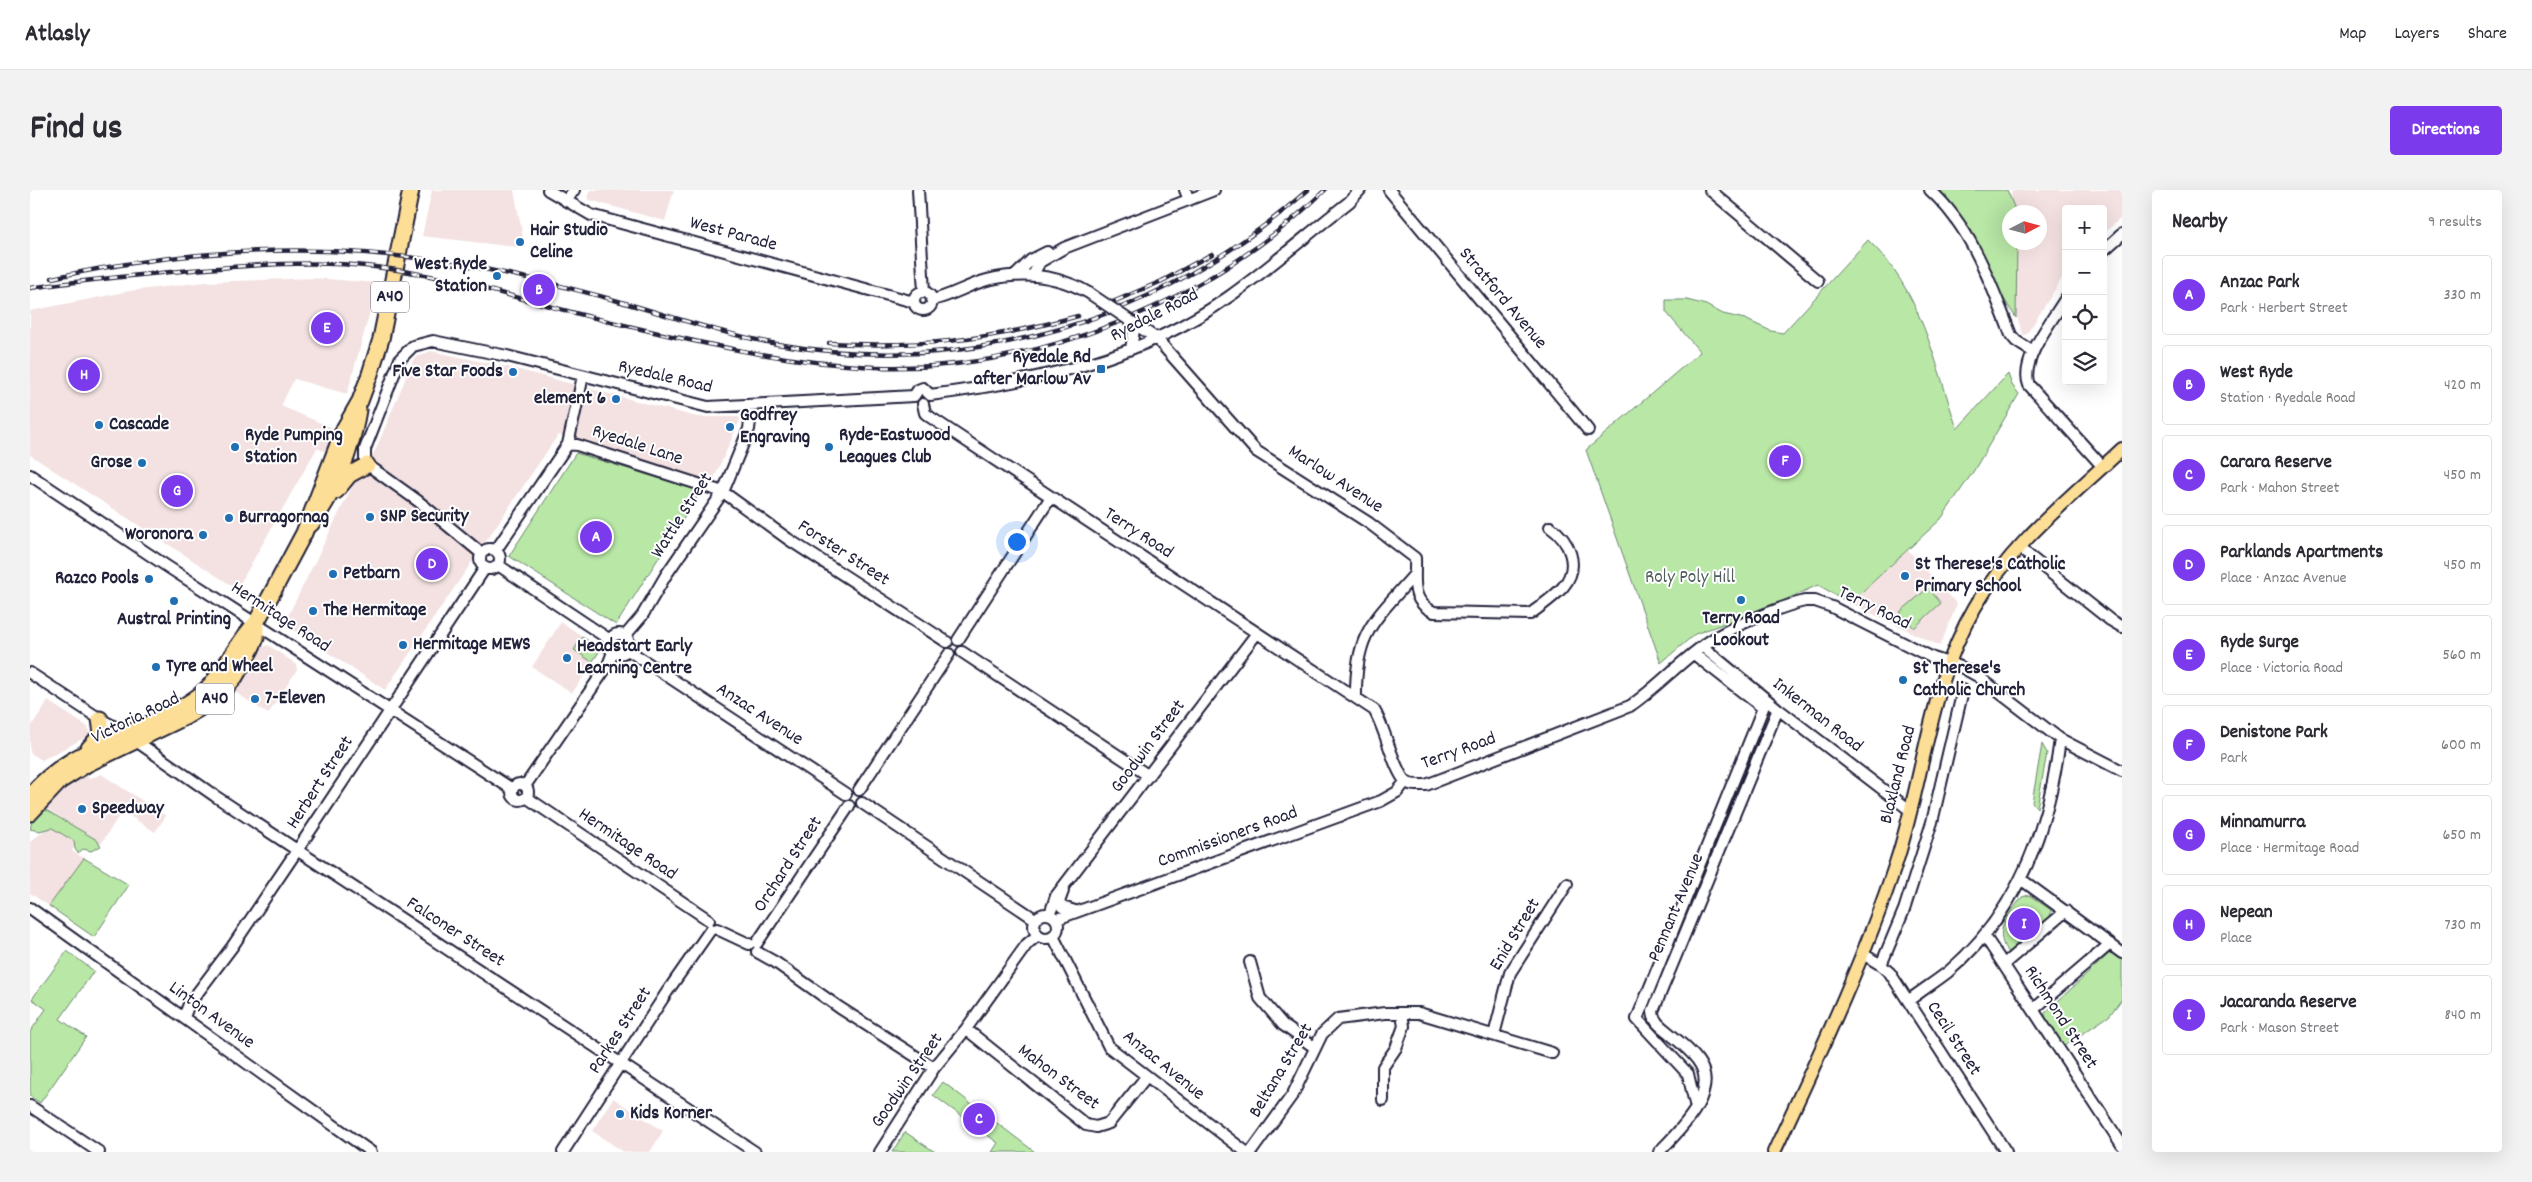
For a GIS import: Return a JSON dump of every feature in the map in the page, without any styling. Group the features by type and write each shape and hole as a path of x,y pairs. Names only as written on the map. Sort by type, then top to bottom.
{"highway":[{"name":"Victoria Road","path":"304,533 325,506 354,433 360,401 381,339 411,190"},
{"name":"Victoria Road","path":"30,796 56,770 73,759 132,738 202,708 218,697 235,677 256,638 256,623 304,533 344,428 360,401"},
{"path":"325,506 349,475 367,466"},
{"path":"73,759 94,744 102,734 100,719"},
{"name":"Victoria Road","path":"30,813 60,782 132,738"}],"main road":[{"name":"Blaxland Road","path":"1774,1152 1863,954 1896,862 1911,811 1947,663 1976,605 1995,575 2018,547 2122,448"}],"street":[{"name":"West Parade","path":"548,190 591,215 914,302"},
{"path":"566,201 574,190"},
{"path":"918,190 924,292"},
{"path":"932,300 986,280 1025,275 1040,262 1064,248 1187,195 1214,190"},
{"name":"Ryedale Road","path":"930,395 990,387 1044,376 1105,359 1156,339 1229,297 1349,202 1360,190"},
{"name":"Stratford Avenue","path":"1389,190 1588,430"},
{"path":"1710,190 1818,281"},
{"path":"1930,190 1961,228 1984,268 2011,335 2016,341 2033,352"},
{"path":"2104,250 2122,234"},
{"path":"1025,275 1038,255 1064,248"},
{"name":"Marlow Avenue","path":"1025,275 1056,278 1089,293 1156,339 1256,451 1370,523 1415,558 1416,568 1413,576 1417,595 1424,608 1434,612 1530,614 1564,586 1572,570 1570,550 1560,534 1550,527"},
{"path":"924,292 932,300 930,307 925,310 918,309 914,302 916,295 924,292"},
{"path":"2062,305 2033,352 2026,371 2029,385 2103,467"},
{"path":"1131,349 1135,324"},
{"name":"Ryedale Road","path":"367,466 364,449 400,359 413,346 433,341 701,406 752,406 914,396"},
{"path":"496,550 568,444 583,376"},
{"path":"923,388 930,395 928,402 923,404 917,402 914,396 916,391 923,388"},
{"name":"Terry Road","path":"923,404 925,413 930,417 1374,710 1381,721 1406,782 1412,785 1426,784 1630,706 1703,647 1728,631 1794,604 1815,601 1832,607 1932,658 1979,677 2060,740 2122,771"},
{"name":"Wattle Street","path":"625,636 642,616 666,575 723,492 749,429 752,406"},
{"name":"Ryedale Lane","path":"568,444 577,445 723,492"},
{"path":"367,466 418,500 481,552"},
{"name":"Hermitage Road","path":"30,475 512,789"},
{"name":"Forster Street","path":"723,492 788,539 946,642"},
{"path":"958,640 1051,497"},
{"path":"2018,547 2110,620 2122,627"},
{"path":"490,548 496,550 500,556 498,565 492,569 485,568 480,559 481,552 490,548"},
{"path":"498,565 610,640"},
{"name":"Herbert Street","path":"184,1017 188,1004 232,947 485,568"},
{"path":"1356,698 1356,672 1359,650 1373,622 1413,576"},
{"name":"Goodwin Street","path":"1054,916 1056,896 1257,633"},
{"path":"618,634 625,636 629,642 628,650 622,654 613,652 609,645 610,640 618,634"},
{"path":"951,639 958,640 963,645 962,652 956,656 949,654 945,648 946,642 951,639"},
{"name":"Inkerman Road","path":"1703,647 1778,709 1911,811"},
{"name":"Anzac Avenue","path":"628,650 846,794"},
{"path":"525,786 608,665 613,652"},
{"path":"962,652 1149,776"},
{"path":"859,790 949,654"},
{"name":"Inkerman Road","path":"1694,654 1764,708"},
{"name":"Falconer Street","path":"30,672 755,1152"},
{"path":"1881,965 1904,910 1932,822 1963,690"},
{"name":"Pennant Avenue","path":"1696,1108 1688,1074 1637,1019 1764,708"},
{"name":"Pennant Avenue","path":"1659,1152 1696,1108 1702,1094 1704,1078 1699,1062 1656,1023 1653,1011 1778,709"},
{"path":"1908,1001 1948,971 1984,935 2022,880 2036,848 2046,815 2060,740"},
{"name":"Commissioners Road","path":"1054,916 1075,911 1381,801 1397,792 1406,782"},
{"path":"518,784 525,786 528,790 526,798 521,801 516,800 512,796 512,789 518,784"},
{"path":"853,789 859,790 863,795 862,804 857,807 849,806 845,802 846,794 853,789"},
{"name":"Hermitage Road","path":"526,798 712,926 754,946 840,1008 934,1068"},
{"path":"862,804 1036,919"},
{"name":"Orchard Street","path":"754,946 849,806"},
{"path":"2022,880 2122,953"},
{"name":"Goodwin Street","path":"1068,882 1059,902 1065,910 1075,911"},
{"name":"Enid Street","path":"1494,1035 1510,973 1567,884"},
{"name":"Linton Avenue","path":"30,908 371,1152"},
{"path":"2004,964 2066,911"},
{"path":"1042,914 1054,916 1058,928 1054,936 1045,938 1038,935 1034,925 1036,919 1042,914"},
{"name":"Parkes Street","path":"563,1152 712,926"},
{"name":"Goodwin Street","path":"880,1152 934,1068 966,1029 1027,944 1038,935"},
{"name":"Richmond Street","path":"1984,935 2121,1142"},
{"name":"Anzac Avenue","path":"1054,936 1109,1047 1246,1152"},
{"path":"2034,1009 2110,944"},
{"name":"Cecil Street","path":"1863,954 1881,965 1908,1001 2006,1152"},
{"path":"1250,962 1260,998 1283,1025 1314,1047"},
{"name":"Beltana Street","path":"1251,1152 1293,1094 1314,1047 1322,1034 1338,1019 1385,1013 1419,1013 1552,1053"},
{"path":"1383,1100 1383,1068 1396,1048 1404,1026 1402,1013"},
{"name":"Mahon Street","path":"966,1029 1086,1125 1096,1128 1109,1123 1146,1077"},
{"path":"30,1106 99,1152"}],"shaded area":[{"path":"432,190 514,190 525,248 422,236"},
{"path":"591,190 674,190 665,221 589,200 587,197"},
{"path":"2012,190 2122,190 2122,217 2107,230 2107,205 2062,205 2062,278 2027,334 2023,335 2000,266 2003,250 2047,250 2047,205 2010,205"},
{"path":"314,278 378,283 347,394 294,379 281,406 335,429 326,452 317,448 237,589 30,455 30,311 130,291 205,282"},
{"path":"431,351 512,368 697,417 739,417 740,420 712,483 558,435 385,690 284,624 352,487 376,449 414,358"},
{"name":"St Therese's Catholic Primary School","path":"1908,550 1957,604 1940,646 1850,603"},
{"name":"Headstart Early Learning Centre","path":"561,622 602,649 572,693 532,667"},
{"path":"268,645 296,664 297,670 268,714 235,692 263,647"},
{"path":"48,701 88,727 90,735 42,760 30,753 30,728"},
{"path":"86,774 89,779 101,774 166,816 155,832 122,811 101,844 46,808 57,796"},
{"path":"50,826 76,843 72,851 84,858 49,906 30,893 30,842"},
{"name":"Kids Korner","path":"613,1098 663,1131 650,1152 624,1152 592,1131"}],"green space":[{"path":"1932,190 2007,190 2013,205 2002,205 2002,250 2017,250 2016,318 1940,197"},
{"name":"Roly Poly Hill","path":"1868,240 1886,260 1914,304 1933,353 1957,429 2008,374 2012,385 2019,394 1973,472 1941,519 1850,603 1818,585 1767,608 1695,634 1661,663 1586,450 1700,352 1666,312 1666,300 1687,300 1706,305 1723,314 1745,319 1771,331 1783,333"},
{"path":"576,453 701,491 616,625 509,556"},
{"path":"1928,588 1941,603 1914,628 1900,612"},
{"path":"582,637 601,649 592,662 574,650"},
{"path":"2042,744 2047,753 2037,808 2032,802"},
{"path":"46,810 97,840 101,846 91,851 83,849 78,853 75,849 74,841 52,828 39,831 30,829 33,818"},
{"path":"84,858 129,885 94,937 49,906"},
{"path":"2029,895 2051,910 2050,920 2015,953 2007,952 2001,936 2004,923 2022,897"},
{"path":"67,951 94,971 60,1019 86,1037 40,1103 30,1096 30,1032 46,1009 32,999"},
{"path":"2111,952 2122,958 2122,999 2109,1016 2064,1046 2045,1019 2045,1013"},
{"path":"943,1082 1035,1152 992,1152 998,1143 933,1095"},
{"path":"905,1132 935,1152 892,1152"}],"railway":[{"path":"52,278 151,260 251,251 301,250 401,256 451,263 535,280 618,301 717,330 777,344 850,353 922,353 992,345 1060,329 1126,305 1190,274 1250,236 1308,190"},
{"path":"30,288 238,266 284,264 352,265 404,271 463,283 640,329 706,344 773,356 841,365 875,367 936,366 997,358 1058,343 1117,323 1175,297 1229,266 1279,230 1325,190"},
{"path":"1101,307 1162,281 1212,254"},
{"path":"829,343 894,344 955,340 1015,331 1078,316"}],"place":[{"name":"Hair Studio Celine","path":"520,242"},
{"name":"West Ryde Station","path":"497,276"},
{"name":"West Ryde","path":"539,290"},
{"name":"Ryde Surge","path":"327,328"},
{"name":"Ryedale Rd after Marlow Av","path":"1101,369"},
{"name":"Five Star Foods","path":"513,372"},
{"name":"Nepean","path":"84,375"},
{"name":"element 6","path":"616,399"},
{"name":"Cascade","path":"99,425"},
{"name":"Godfrey Engraving","path":"730,427"},
{"name":"Ryde Pumping Station","path":"235,447"},
{"name":"Ryde-Eastwood Leagues Club","path":"829,447"},
{"name":"Denistone Park","path":"1785,461"},
{"name":"Grose","path":"142,463"},
{"name":"Minnamurra","path":"177,491"},
{"name":"SNP Security","path":"370,517"},
{"name":"Burragornag","path":"229,518"},
{"name":"Woronora","path":"203,535"},
{"name":"Anzac Park","path":"596,537"},
{"name":"Parklands Apartments","path":"432,564"},
{"name":"Petbarn","path":"333,574"},
{"name":"St Therese's Catholic Primary School","path":"1905,576"},
{"name":"Razco Pools","path":"149,579"},
{"name":"Terry Road Lookout","path":"1741,600"},
{"name":"Austral Printing","path":"174,601"},
{"name":"The Hermitage","path":"313,611"},
{"name":"Hermitage MEWS","path":"403,645"},
{"name":"Headstart Early Learning Centre","path":"567,658"},
{"name":"Tyre and Wheel","path":"156,667"},
{"name":"St Therese's Catholic Church","path":"1903,680"},
{"name":"7-Eleven","path":"255,699"},
{"name":"Speedway","path":"82,809"},
{"name":"Jacaranda Reserve","path":"2024,924"},
{"name":"Kids Korner","path":"620,1114"},
{"name":"Carara Reserve","path":"979,1119"}]}
